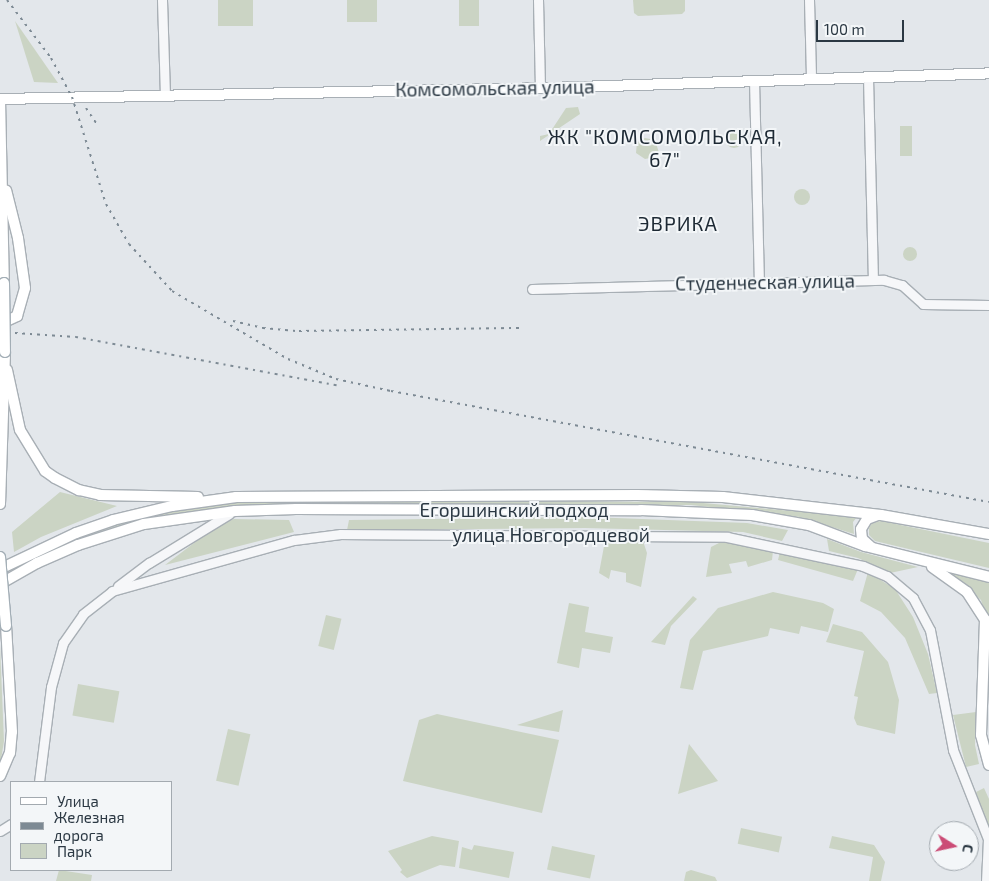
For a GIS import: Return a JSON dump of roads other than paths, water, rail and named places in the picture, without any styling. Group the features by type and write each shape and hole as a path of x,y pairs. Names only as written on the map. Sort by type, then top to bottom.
{"main road":[{"name":"Комсомольская улица","path":"0,99 540,88 989,73"},
{"path":"0,99 5,352 16,414 26,441 45,471 69,486 89,493 122,497 236,497"},
{"path":"0,324 17,316 25,288 14,218 3,181"},
{"path":"0,504 7,370"},
{"name":"Егоршинский подход","path":"0,569 36,550 113,520 172,506 236,497 668,495 746,499 881,515 989,534"},
{"name":"Егоршинский подход","path":"0,584 37,563 144,524 235,511 570,510 752,515 809,525 901,556 989,576"},
{"path":"874,548 864,542 861,529 867,518 881,515"},
{"path":"901,556 952,578 968,592 984,616 987,649 981,735 989,765"},
{"path":"0,557 12,732 10,753 0,776"}],"street":[{"path":"162,0 165,96"},
{"path":"538,0 540,88"},
{"path":"809,0 811,79"},
{"path":"868,77 873,280"},
{"path":"754,80 759,283"},
{"name":"Студенческая улица","path":"532,289 873,280 899,283 923,304 989,305"},
{"path":"112,591 149,563 214,521 235,511"},
{"name":"улица Новгородцевой","path":"39,781 51,687 63,643 83,614 112,591 294,540 354,533 727,537 875,570 905,590 930,630 953,750 988,839 987,877"},
{"path":"149,563 145,573 153,578"}],"railway":[{"path":"7,0 51,58 72,97 106,204 129,244 172,291 288,359 336,379 391,391 989,502"},
{"path":"86,108 98,126"},
{"path":"233,321 263,328 299,331 521,328"},
{"path":"0,332 76,337 340,386"}],"district":[{"name":"ЖК \"КОМСОМОЛЬСКАЯ, 67\"","path":"665,148"},
{"name":"ЭВРИКА","path":"678,223"}]}
